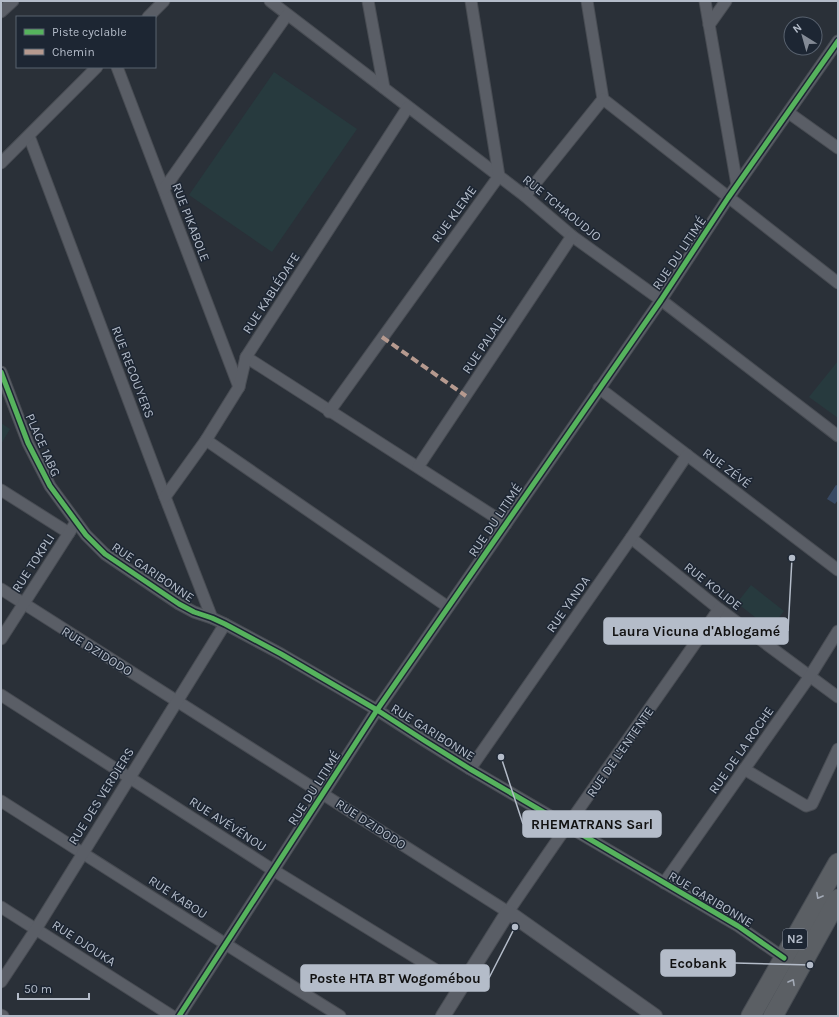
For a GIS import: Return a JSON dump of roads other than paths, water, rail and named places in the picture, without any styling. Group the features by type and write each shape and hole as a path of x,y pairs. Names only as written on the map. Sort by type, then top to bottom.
{"highway":[{"name":"N2","path":"751,1016 838,862"},
{"name":"N2","path":"773,1016 838,899"}],"street":[{"path":"1,12 13,1"},
{"path":"149,16 164,1"},
{"name":"RUE TCHAOUDJO","path":"270,1 525,196 572,236 661,300 838,436"},
{"path":"368,1 384,88"},
{"path":"472,1 498,176"},
{"path":"587,1 604,99 838,283"},
{"path":"705,1 737,186"},
{"path":"709,25 726,1"},
{"path":"164,189 287,15"},
{"name":"RUE DU LITIMÉ","path":"180,1016 377,710 661,300 728,198 838,41"},
{"path":"1,163 96,68"},
{"name":"RUE PIKABOLE","path":"118,68 239,387"},
{"path":"525,196 604,99"},
{"name":"RUE KABLÉDAFE","path":"165,497 206,440 239,387 246,357 408,107"},
{"path":"789,113 838,148"},
{"name":"RUE RECOUYERS","path":"29,136 212,618"},
{"name":"RUE KLEME","path":"330,412 498,176"},
{"name":"RUE PALALE","path":"418,467 572,236"},
{"path":"246,357 506,524"},
{"name":"PLACE 1ABG","path":"1,372 28,443 50,486 76,522"},
{"name":"RUE ZÉVÉ","path":"599,388 838,570"},
{"path":"206,440 448,607"},
{"name":"RUE YANDA","path":"470,769 687,455"},
{"path":"1,490 69,533"},
{"name":"RUE TOKPLI","path":"1,639 76,522"},
{"name":"RUE GARIBONNE","path":"76,522 86,535 105,554 179,604 194,612 225,624 281,654 377,710 425,742 470,769 738,926 784,958"},
{"name":"RUE KOLIDE","path":"631,538 719,609 838,697"},
{"name":"RUE DZIDODO","path":"1,589 508,912 654,1016"},
{"name":"RUE DE L'ENTENTE","path":"443,1016 508,912 719,609"},
{"name":"RUE DES VERDIERS","path":"1,982 36,929 225,624"},
{"name":"RUE DE LA ROCHE","path":"664,883 810,676 838,631"},
{"name":"RUE AVÉVÉNOU","path":"1,695 273,870 462,986"},
{"path":"744,769 808,806 812,804 838,750"},
{"name":"RUE KABOU","path":"1,801 83,852 225,945 340,1016"},
{"name":"RUE DJOUKA","path":"1,907 172,1016"}],"water":[{"path":"836,485 838,486 838,500 835,504 827,499"}],"place":[{"name":"Laura Vicuna d'Ablogamé","path":"792,558"},
{"name":"RHEMATRANS Sarl","path":"501,757"},
{"name":"Poste HTA BT Wogomébou","path":"515,927"},
{"name":"Ecobank","path":"810,965"}]}
